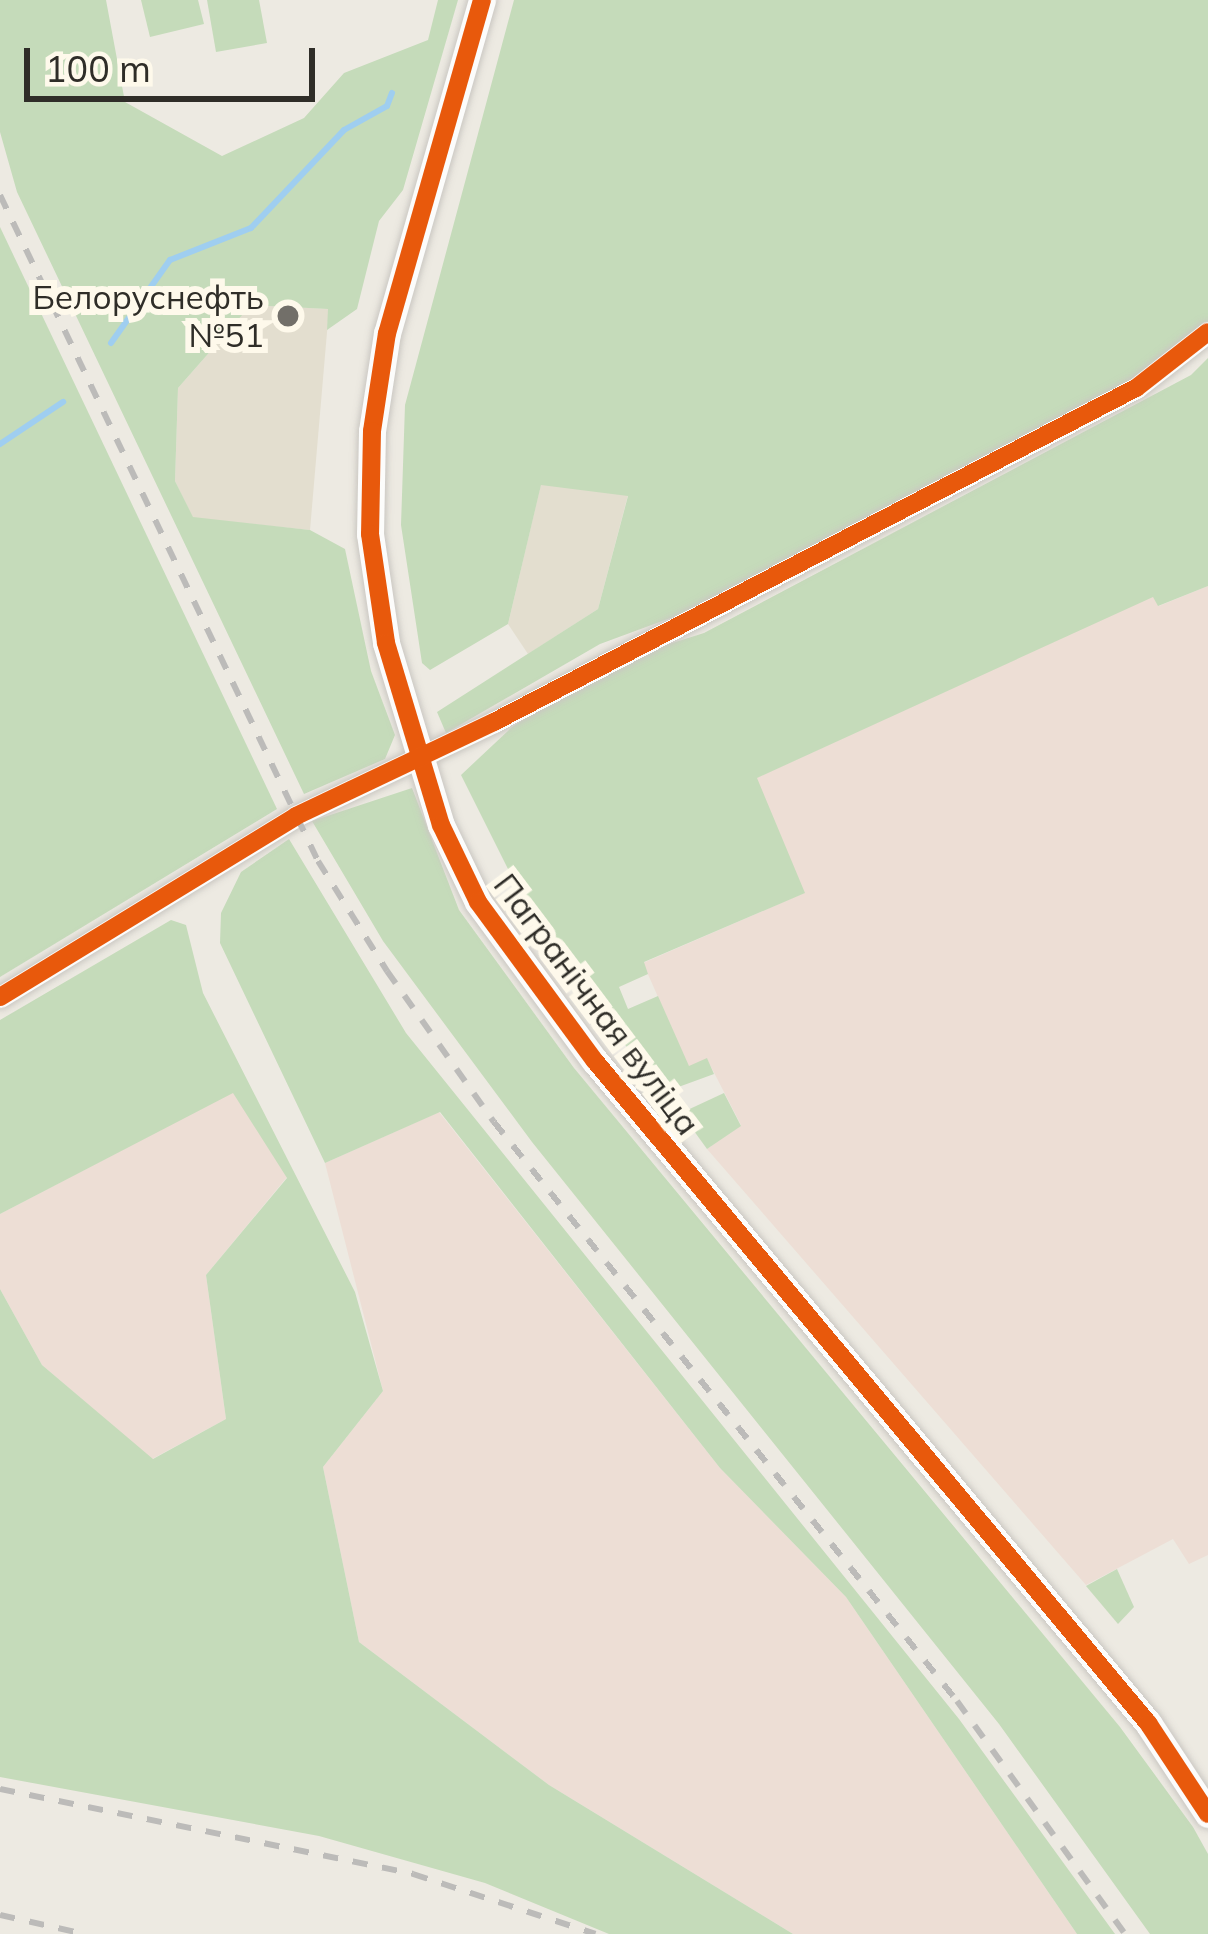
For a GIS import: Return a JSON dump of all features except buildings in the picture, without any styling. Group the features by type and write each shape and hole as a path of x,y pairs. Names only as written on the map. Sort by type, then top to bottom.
{"street":[{"name":"Пагранічная вуліца","path":"482,0 387,333 372,430 370,535 386,643 420,758 469,883 516,957 1148,1723 1208,1814"},
{"path":"0,998 296,816 420,758 1136,388 1208,332"}],"shaded area":[{"path":"251,305 329,309 310,530 193,518 175,481 178,388"},
{"path":"541,484 628,495 598,609 528,654 508,624"},
{"path":"1208,586 1208,1555 1189,1564 1173,1539 1086,1585 707,1149 741,1125 707,1059 689,1067 643,963 804,893 756,778 1153,596 1159,606"},
{"path":"233,1092 287,1177 206,1275 226,1419 152,1459 42,1365 0,1289 0,1214"},
{"path":"439,1112 720,1468 846,1597 1077,1934 793,1934 549,1785 359,1642 323,1467 383,1391 325,1163"}],"green space":[{"path":"0,0 106,0 125,102 222,156 304,118 344,73 428,40 438,0 458,0 403,190 379,221 357,309 327,330 328,309 251,305 178,388 175,481 193,517 310,530 345,549 371,671 395,735 385,759 304,794 17,192 0,132"},
{"path":"141,0 198,0 204,24 150,37"},
{"path":"207,0 259,0 267,43 216,52"},
{"path":"514,0 1208,0 1208,332 1178,359 703,606 600,644 446,733 437,712 598,609 628,496 541,485 508,624 430,670 422,663 401,525 405,405"},
{"path":"0,227 277,809 0,977"},
{"path":"1208,358 1208,586 1158,606 1153,597 757,778 805,893 644,962 648,974 619,987 628,1009 658,996 689,1066 707,1058 714,1074 662,1093 541,935 461,775 512,727 615,661 704,633 1191,375"},
{"path":"412,788 459,910 574,1068 1120,1727 1193,1827 1208,1854 1208,1934 1150,1934 999,1724 532,1142 383,941 312,821"},
{"path":"289,839 406,1033 959,1719 1115,1934 1077,1934 846,1597 720,1468 440,1112 325,1163 220,943 221,913 241,872"},
{"path":"171,920 186,925 203,993 355,1292 383,1391 323,1467 359,1642 549,1785 793,1934 609,1934 485,1883 319,1836 0,1777 0,1289 42,1365 153,1459 226,1419 206,1275 287,1178 233,1093 0,1214 0,1020"},
{"path":"724,1093 741,1126 707,1149 681,1113"},
{"path":"1117,1569 1134,1607 1118,1624 1086,1586"}],"waterway":[{"path":"111,343 170,260 251,228 344,130 387,106 392,93"},
{"path":"0,444 63,402"}],"railway":[{"path":"0,195 318,861 387,971 494,1122 957,1701 1125,1934"},
{"path":"0,1789 413,1874 595,1934"},
{"path":"0,1915 84,1934"}],"cycle path":[{"path":"482,0 387,333 372,431 370,534 386,643 441,825 478,902 595,1061 1148,1723 1208,1814"},
{"path":"0,997 296,816 494,722 1136,388 1208,332"}],"place":[{"name":"Белоруснефть №51","path":"288,316"}]}
